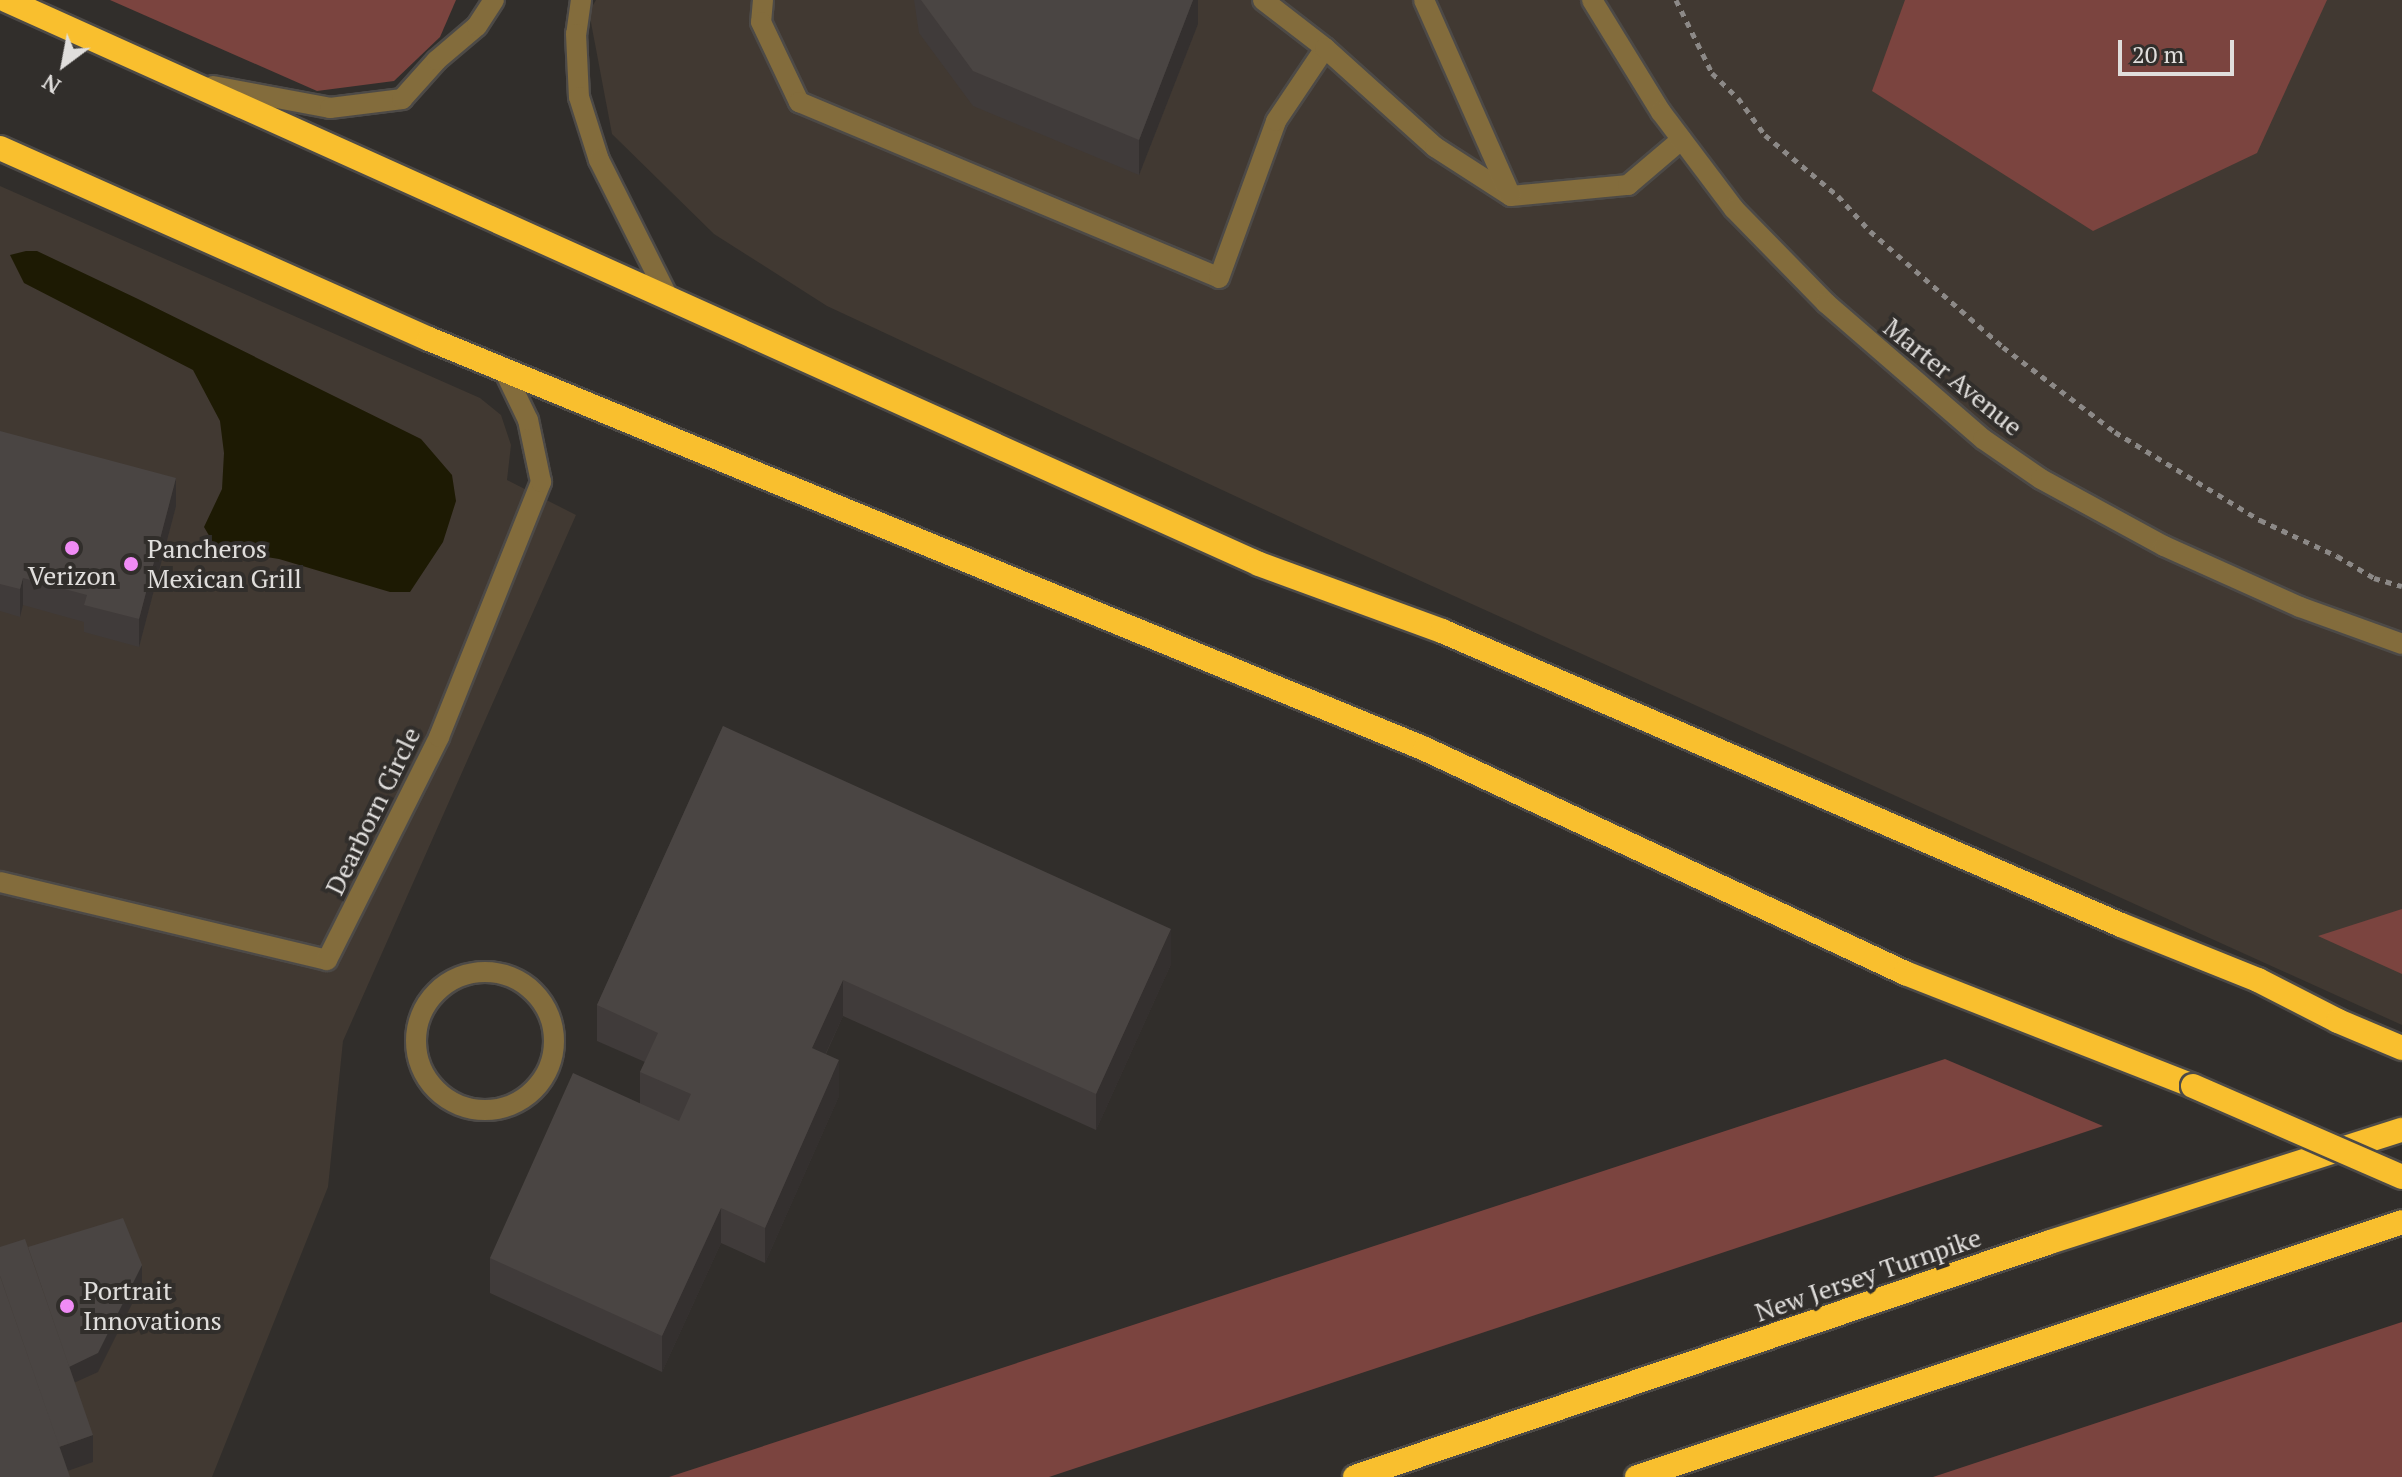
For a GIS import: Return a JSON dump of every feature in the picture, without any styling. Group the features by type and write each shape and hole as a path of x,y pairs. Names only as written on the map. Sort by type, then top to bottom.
{"highway":[{"path":"6,0 1259,564 1442,631 2121,925 2258,980 2338,1021 2402,1048"},
{"path":"0,148 429,339 1425,749 1905,973 2193,1086 2402,1177"},
{"name":"New Jersey Turnpike","path":"1355,1477 2050,1242 2402,1130"},
{"path":"1637,1477 2402,1222"}],"street":[{"path":"185,81 330,108 402,99 437,60 477,26 494,0"},
{"path":"581,0 576,34 579,97 599,160 668,297"},
{"path":"763,0 761,22 799,102 1219,278 1276,121 1325,48"},
{"path":"1263,0 1325,48 1435,147 1511,196 1628,185 1681,140"},
{"path":"1424,0 1511,196"},
{"name":"Marter Avenue","path":"1592,0 1629,65 1734,209 1788,266 1928,395 2041,479 2164,546 2300,607 2402,644"},
{"name":"Dearborn Circle","path":"0,882 327,960 439,737 541,482 528,420 503,368"},
{"path":"481,972 504,974 525,984 541,1000 551,1020 554,1042 551,1064 540,1084 523,1099 502,1108 469,1107 439,1092 420,1063 417,1029 425,1007 439,989 459,977 481,972"}],"path":[{"path":"1676,0 1712,73 1738,98 1765,135 1838,196 1870,231 2003,347 2115,432 2260,520 2337,556 2374,578 2402,586"}],"shaded area":[{"path":"110,0 456,0 440,37 394,81 317,91"},
{"path":"596,0 2402,0 2402,1025 1306,529 827,306 714,234 612,134 589,12"},
{"path":"1905,0 2327,0 2257,153 2093,231 1872,91"},
{"path":"0,186 480,398 501,415 511,445 507,480 576,515 343,1041 328,1187 212,1477 0,1477"},
{"path":"37,251 138,299 421,439 452,475 456,501 443,542 410,592 390,592 279,559 224,550 214,544 204,527 222,489 224,453 220,421 193,370 24,283 10,255"},
{"path":"2402,909 2402,974 2318,936"},
{"path":"1945,1059 2103,1126 1049,1477 669,1477"},
{"path":"2402,1322 2402,1477 1933,1477"}],"building":[{"path":"921,0 1193,0 1139,140 973,71"},
{"path":"0,431 176,478 139,619 84,605 87,595 23,578 20,589 0,584"},
{"path":"723,726 1171,929 1096,1094 843,980 812,1048 839,1060 765,1228 721,1208 662,1336 490,1258 573,1073 679,1121 691,1094 640,1072 658,1033 597,1005"},
{"path":"123,1218 142,1265 98,1353 69,1367 28,1247"},
{"path":"25,1239 93,1435 59,1447 0,1276 0,1247"},
{"path":"0,1276 70,1477 0,1477"}],"place":[{"name":"Verizon","path":"72,548"},
{"name":"Pancheros Mexican Grill","path":"131,564"},
{"name":"Portrait Innovations","path":"67,1306"}]}
